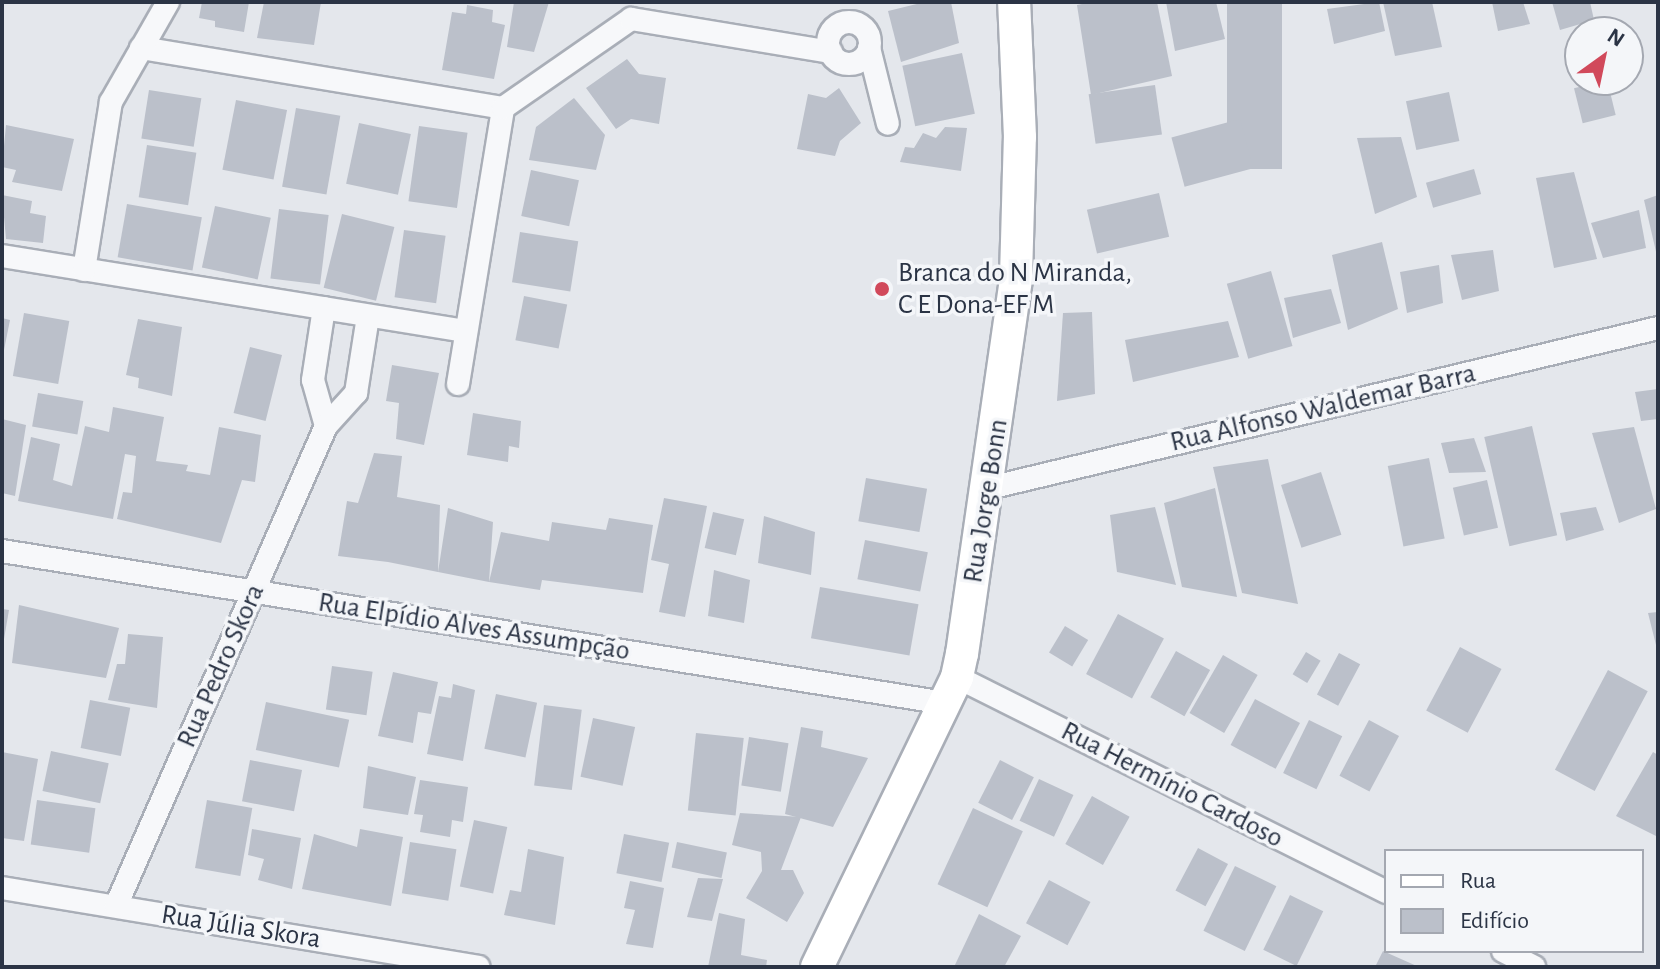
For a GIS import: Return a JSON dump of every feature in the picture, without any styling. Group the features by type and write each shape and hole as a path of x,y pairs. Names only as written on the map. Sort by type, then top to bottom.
{"street":[{"path":"84,270 111,102 168,2"},
{"path":"854,2 860,25 868,34 888,124"},
{"name":"Rua Jorge Bonn","path":"817,967 951,690 989,488 1016,277 1020,137 1014,2"},
{"path":"458,384 503,108 629,10 831,52 841,62 855,63 869,48"},
{"path":"831,52 829,39 835,28 847,22 860,25"},
{"path":"141,48 503,108"},
{"path":"2,256 466,331"},
{"path":"324,308 313,380 326,426"},
{"name":"Rua Pedro Skora","path":"116,906 326,426 356,393 368,316"},
{"name":"Rua Alfonso Waldemar Barra","path":"989,488 1658,328"},
{"name":"Rua Elpídio Alves Assumpção","path":"2,551 253,591 951,690"},
{"name":"Rua Hermínio Cardoso","path":"951,690 1384,891"},
{"name":"Rua Júlia Skora","path":"2,888 479,967"},
{"path":"1507,953 1534,967"}],"building":[{"path":"202,2 249,2 244,32 215,27 215,21 199,18"},
{"path":"264,2 321,2 314,45 257,38"},
{"path":"514,2 549,2 534,52 507,47"},
{"path":"925,2 951,2 959,43 901,62 888,11"},
{"path":"1092,2 1157,2 1172,76 1091,95 1077,5"},
{"path":"1166,2 1216,2 1225,39 1175,51"},
{"path":"1227,2 1282,2 1282,169 1227,169"},
{"path":"1379,2 1385,31 1334,44 1327,9"},
{"path":"1383,2 1432,2 1442,47 1395,56"},
{"path":"1492,2 1523,2 1530,24 1498,31"},
{"path":"1552,2 1590,2 1593,16 1564,16 1564,29 1560,30"},
{"path":"467,5 493,10 492,22 505,25 494,79 442,70 452,12 466,14"},
{"path":"962,53 975,114 915,126 902,66"},
{"path":"627,59 639,74 666,78 659,124 631,119 616,129 586,88"},
{"path":"1155,85 1162,135 1096,144 1089,94"},
{"path":"839,88 861,123 840,141 835,156 797,149 808,94 826,98"},
{"path":"149,90 201,98 194,147 141,138"},
{"path":"1449,92 1459,141 1416,150 1406,101"},
{"path":"1576,96 1611,96 1616,115 1583,123"},
{"path":"574,98 605,135 596,170 529,160 536,127"},
{"path":"236,100 287,110 273,180 222,170"},
{"path":"296,108 340,116 326,195 282,187"},
{"path":"1240,119 1253,168 1185,187 1171,137"},
{"path":"359,123 411,134 398,195 346,184"},
{"path":"6,125 74,139 62,191 12,182 16,170 2,167"},
{"path":"419,126 468,133 457,208 408,201"},
{"path":"945,127 967,128 961,171 900,162 905,147 914,148 923,133 936,138"},
{"path":"1401,137 1417,197 1375,214 1357,138"},
{"path":"147,145 196,153 188,205 139,197"},
{"path":"1474,169 1481,194 1433,208 1426,183"},
{"path":"531,170 579,180 569,226 521,216"},
{"path":"1574,172 1597,259 1554,268 1536,178"},
{"path":"1159,193 1169,237 1097,253 1087,210"},
{"path":"2,195 32,201 30,213 46,216 43,243 6,239"},
{"path":"1658,195 1658,256 1657,256 1644,200"},
{"path":"127,204 202,217 192,270 118,257"},
{"path":"215,206 271,218 258,279 202,268"},
{"path":"279,209 329,215 320,285 270,278"},
{"path":"1639,210 1646,248 1603,258 1591,223"},
{"path":"342,214 394,227 376,301 324,288"},
{"path":"404,230 446,236 436,303 395,297"},
{"path":"520,232 578,241 570,292 512,282"},
{"path":"1382,242 1398,309 1348,330 1332,255"},
{"path":"1493,250 1499,291 1462,300 1451,255"},
{"path":"1439,265 1443,303 1407,313 1400,272"},
{"path":"1271,271 1292,346 1248,359 1227,284"},
{"path":"1331,289 1341,323 1293,338 1284,298"},
{"path":"524,296 567,304 559,349 515,340"},
{"path":"1092,312 1095,394 1057,401 1063,313"},
{"path":"24,313 69,321 58,384 13,376"},
{"path":"2,318 10,320 3,355 2,355"},
{"path":"138,319 182,327 172,396 138,388 139,378 126,375"},
{"path":"1228,321 1239,357 1133,382 1125,340"},
{"path":"250,347 282,355 266,421 234,413"},
{"path":"392,365 439,373 424,445 396,439 399,403 386,401"},
{"path":"1658,389 1658,419 1641,421 1635,392"},
{"path":"38,393 83,401 77,434 32,426"},
{"path":"113,407 164,417 156,461 188,465 186,471 210,475 219,427 261,435 255,482 242,480 221,543 117,519 123,492 132,493 136,456 125,454 113,519 18,501 31,437 60,444 53,480 72,486 85,426 109,432"},
{"path":"473,413 521,421 519,448 509,446 508,462 467,455"},
{"path":"2,419 26,425 15,496 2,493"},
{"path":"1532,426 1557,535 1509,546 1484,437"},
{"path":"1634,427 1656,509 1619,523 1592,433"},
{"path":"1474,438 1486,472 1449,473 1441,443"},
{"path":"374,453 402,456 397,497 440,505 438,572 338,556 347,501 358,503"},
{"path":"1429,458 1445,538 1403,547 1388,466"},
{"path":"1268,459 1298,604 1242,593 1213,467"},
{"path":"1321,472 1341,535 1301,548 1281,485"},
{"path":"866,478 927,489 919,532 858,521"},
{"path":"1487,480 1498,528 1464,536 1453,488"},
{"path":"1215,488 1237,597 1182,587 1164,503"},
{"path":"664,498 707,506 685,617 659,612 669,564 651,560"},
{"path":"1155,507 1176,585 1117,572 1110,515"},
{"path":"1596,507 1604,530 1566,541 1560,513"},
{"path":"448,508 493,522 489,582 438,572"},
{"path":"713,512 744,519 736,555 705,548"},
{"path":"764,516 815,532 811,575 758,563"},
{"path":"609,518 653,525 643,593 542,580 540,590 489,582 501,532 549,541 552,522 606,530"},
{"path":"865,540 928,552 920,591 857,579"},
{"path":"714,570 750,580 744,623 708,616"},
{"path":"820,587 918,604 909,656 811,638"},
{"path":"19,605 119,628 106,678 12,663"},
{"path":"2,609 9,610 4,639 2,638"},
{"path":"1658,612 1658,649 1657,649 1648,613"},
{"path":"1118,614 1164,638 1132,698 1086,674"},
{"path":"1065,626 1088,640 1072,666 1049,653"},
{"path":"128,634 163,637 157,708 108,700 117,664 125,664"},
{"path":"1460,647 1501,669 1468,733 1426,711"},
{"path":"1176,651 1210,670 1184,716 1150,697"},
{"path":"1306,652 1321,661 1307,683 1293,674"},
{"path":"1339,653 1360,664 1338,706 1317,694"},
{"path":"1223,655 1258,675 1224,733 1190,713"},
{"path":"332,666 373,672 366,715 326,710"},
{"path":"1608,670 1648,691 1595,791 1555,770"},
{"path":"393,672 438,682 431,714 418,712 413,743 378,736"},
{"path":"453,684 475,690 463,761 427,754 439,696 451,698"},
{"path":"496,694 537,703 525,758 484,749"},
{"path":"1255,699 1300,723 1276,769 1231,745"},
{"path":"90,700 130,708 121,756 81,748"},
{"path":"266,702 349,720 339,768 256,750"},
{"path":"544,705 582,710 572,790 534,785"},
{"path":"593,718 635,727 623,786 581,777"},
{"path":"1309,720 1342,736 1316,789 1283,773"},
{"path":"1369,720 1399,736 1369,792 1339,776"},
{"path":"801,727 823,731 821,747 868,758 833,827 785,814"},
{"path":"696,733 744,738 736,816 688,811"},
{"path":"749,737 789,743 781,792 741,785"},
{"path":"51,751 109,763 100,803 42,791"},
{"path":"2,752 38,759 24,841 2,838"},
{"path":"1653,752 1658,755 1658,837 1616,816"},
{"path":"250,760 302,770 294,811 242,801"},
{"path":"1000,760 1034,777 1012,820 978,803"},
{"path":"368,766 416,777 408,815 363,808"},
{"path":"1039,779 1073,795 1054,837 1020,821"},
{"path":"420,780 468,787 463,822 452,820 450,837 420,832 423,815 414,814"},
{"path":"1092,796 1130,817 1103,865 1065,844"},
{"path":"37,800 95,808 89,853 31,845"},
{"path":"207,800 252,808 240,876 195,868"},
{"path":"973,808 1023,831 987,907 938,884"},
{"path":"740,813 801,817 781,870 793,870 804,893 787,922 746,898 762,871 761,852 732,845"},
{"path":"474,820 507,827 493,894 460,887"},
{"path":"252,829 301,838 292,889 258,880 264,859 248,855"},
{"path":"360,829 403,837 391,906 302,889 314,834 357,847"},
{"path":"624,834 669,843 662,882 616,873"},
{"path":"410,842 456,849 448,901 402,893"},
{"path":"677,842 727,853 721,878 672,867"},
{"path":"1198,848 1228,864 1205,906 1175,890"},
{"path":"528,849 564,857 555,925 504,915 510,890 521,892"},
{"path":"1235,866 1276,886 1245,951 1203,931"},
{"path":"698,878 723,879 712,921 687,917"},
{"path":"1049,880 1090,902 1067,945 1026,923"},
{"path":"630,881 664,888 653,948 626,944 635,910 624,908"},
{"path":"1290,895 1323,911 1297,966 1263,950"},
{"path":"719,913 745,919 741,955 767,960 766,967 708,967"},
{"path":"979,914 1021,936 1004,967 954,967"},
{"path":"1383,951 1419,967 1375,967"}],"place":[{"name":"Branca do N Miranda, C E Dona-EF M","path":"882,289"}]}
